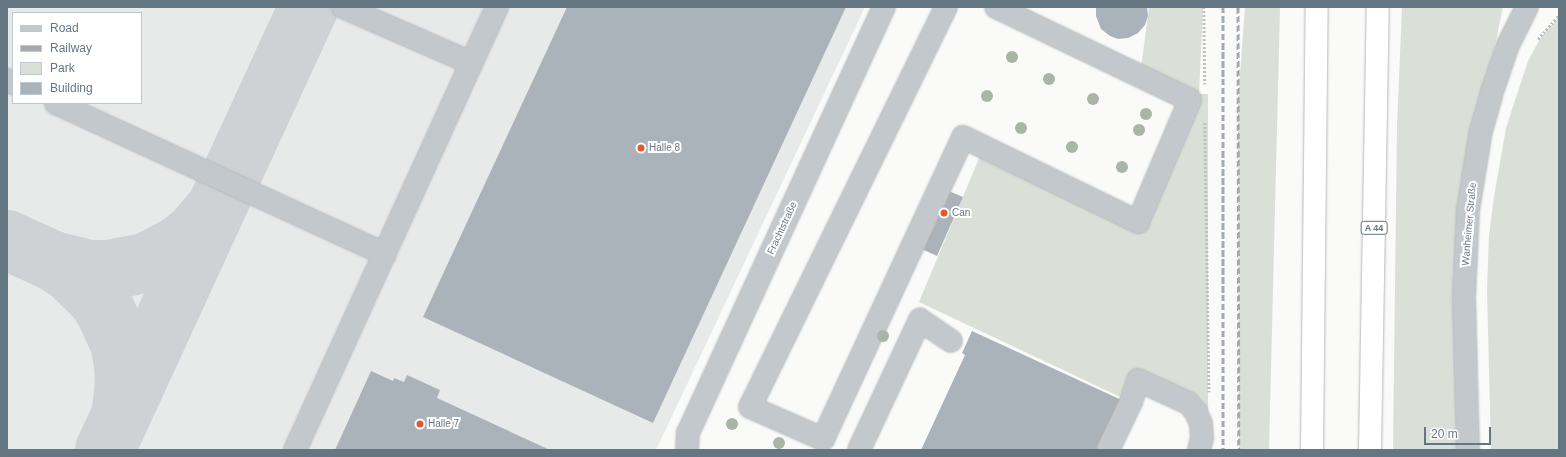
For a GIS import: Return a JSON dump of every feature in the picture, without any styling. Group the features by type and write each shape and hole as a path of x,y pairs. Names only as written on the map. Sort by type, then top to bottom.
{"highway":[{"path":"1312,450 1316,7"},
{"name":"A 44","path":"1370,450 1378,7"}],"street":[{"path":"343,7 471,63"},
{"path":"295,450 471,63 498,7"},
{"name":"Frachtstraße","path":"687,450 688,433 884,7"},
{"path":"946,7 750,407 823,439 963,136 1138,222 1190,100 996,7"},
{"name":"Wanheimer Straße","path":"1468,450 1464,298 1468,210 1481,131 1491,95 1508,45 1527,7"},
{"path":"58,104 385,254"},
{"path":"859,450 920,320 951,342"},
{"path":"1108,450 1131,402 1138,380 1188,403 1196,412 1201,424 1202,438 1199,450"}],"path":[{"path":"1204,7 1205,86"},
{"path":"1537,41 1559,15"},
{"path":"1205,117 1210,394"}],"shaded area":[{"path":"7,7 865,7 656,450 7,450"}],"green space":[{"path":"1149,7 1203,7 1199,94 1141,68"},
{"path":"1245,7 1280,7 1269,450 1239,450 1238,102"},
{"path":"1402,7 1503,7 1494,50 1480,99 1458,450 1393,450 1397,126"},
{"path":"1559,17 1559,450 1491,450 1487,291 1489,235 1494,197 1506,128 1528,61 1541,37"},
{"path":"1199,94 1208,94 1208,424 1139,380 1131,402 919,302 980,156 1138,233"}],"building":[{"name":"Halle 8","path":"567,7 846,7 653,423 423,317"},
{"path":"1096,7 1147,7 1148,16 1145,25 1138,33 1128,38 1118,39 1110,36 1101,29 1096,16"},
{"path":"944,189 963,197 937,256 917,247"},
{"path":"972,331 1128,403 1103,450 921,450 965,355 962,353"},
{"name":"Halle 7","path":"371,371 393,381 394,378 404,382 407,375 440,390 437,398 550,450 335,450"}],"taxiway":[{"path":"105,450 309,7"},
{"path":"53,261 90,270 109,270 146,263 180,245 195,233 211,214"},
{"path":"7,240 53,261 69,271 96,297 106,312 121,346 125,382 122,410"}],"railway":[{"path":"1223,7 1223,450"},
{"path":"1238,7 1239,450"}],"place":[{"name":"Halle 8","path":"641,148"},
{"name":"Can","path":"944,213"},
{"name":"Halle 7","path":"420,424"}]}
